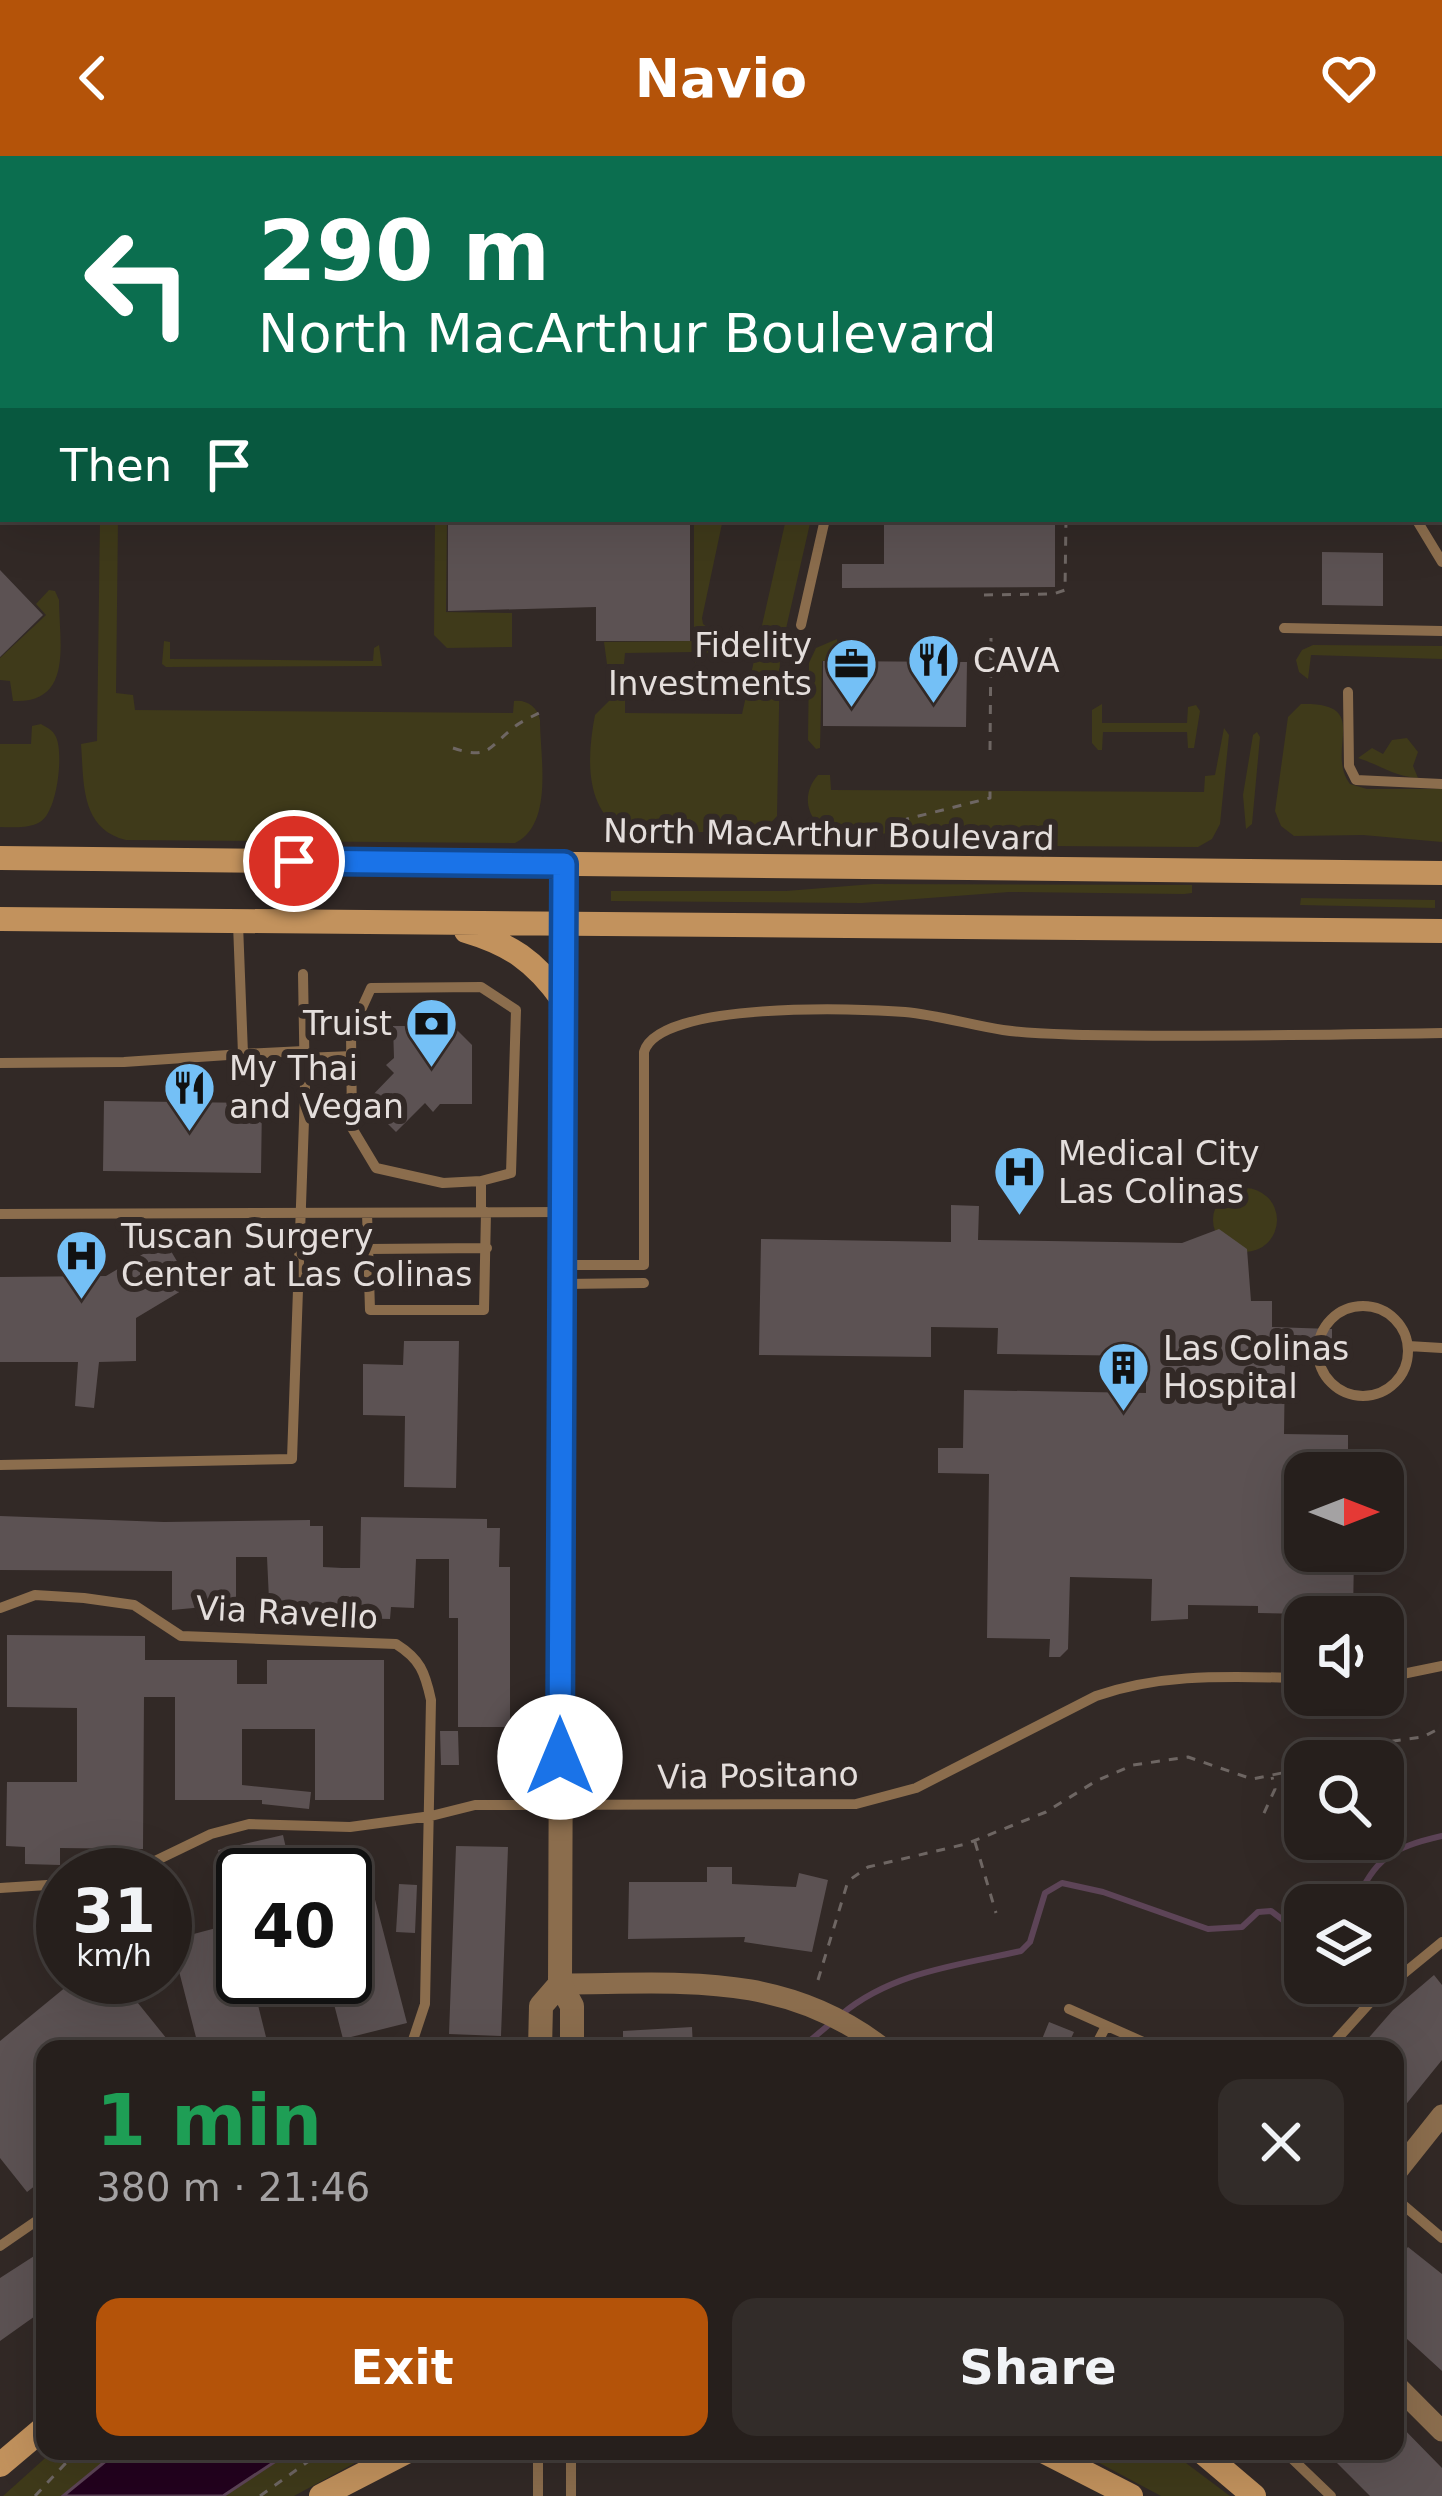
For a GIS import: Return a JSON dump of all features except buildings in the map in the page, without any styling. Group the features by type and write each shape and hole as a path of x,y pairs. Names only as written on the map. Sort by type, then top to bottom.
{"main road":[{"name":"North MacArthur Boulevard","path":"0,858 1442,873"},
{"path":"0,920 1442,931"},
{"path":"435,922 501,941 522,953 562,999"},
{"path":"0,2465 36,2435"},
{"path":"321,2496 391,2460"},
{"path":"1061,2460 1131,2496"},
{"path":"1212,2460 1254,2496"}],"street":[{"path":"564,864 560,1984 572,2006 572,2040"},
{"path":"560,1984 762,1990 814,2005 872,2040"},
{"path":"540,2040 542,2006 560,1984"},
{"path":"1404,2163 1442,2116"},
{"path":"1404,2393 1442,2431"}],"lane":[{"path":"801,625 824,522"},
{"path":"1418,522 1442,562"},
{"path":"1284,628 1442,631"},
{"path":"1348,692 1349,766 1356,780 1442,784"},
{"path":"238,921 243,1054"},
{"path":"0,1465 292,1459 303,974"},
{"path":"481,987 516,1010 511,1173 481,1181 443,1183 376,1168 352,1128 351,1032 371,988 481,987"},
{"path":"561,1275 644,1265 644,1052 647,1041 657,1033 683,1023 744,1012 901,1012 1005,1030 1083,1035 1442,1033"},
{"path":"0,1063 243,1054 352,1056"},
{"path":"368,1213 370,1310 484,1310 487,1248 481,1181"},
{"path":"0,1214 561,1212"},
{"path":"368,1249 487,1248"},
{"path":"561,1275 644,1283"},
{"path":"1355,1306 1370,1306 1395,1319 1408,1346 1407,1361 1391,1387 1363,1396 1335,1387 1319,1361 1318,1346 1330,1320 1355,1306"},
{"path":"1408,1346 1442,1348"},
{"name":"Via Ravello","path":"0,1608 35,1595 84,1598 134,1605 182,1636 396,1644 416,1657 426,1673 431,1700 431,1816 424,2004 413,2040"},
{"path":"1404,1674 1442,1666"},
{"name":"Via Positano","path":"182,1848 249,1824 350,1827 431,1816 475,1804 870,1802 916,1788 1096,1696 1123,1687 1196,1676 1284,1678"},
{"path":"0,1888 36,1886"},
{"path":"1336,2040 1375,1996 1442,1942"},
{"path":"1069,2009 1138,2040"},
{"path":"1099,2040 1106,2026"},
{"path":"1404,2206 1442,2238"},
{"path":"0,2246 36,2221"},
{"path":"538,2460 538,2496"},
{"path":"571,2460 571,2496"},
{"path":"1293,2460 1331,2496"}],"path":[{"path":"984,595 1065,590 1066,522"},
{"path":"990,751 991,638"},
{"path":"453,748 472,753 491,750 539,712"},
{"path":"908,826 908,819 990,798 990,790"},
{"path":"818,1981 848,1881 868,1867 974,1840 1046,1812 1096,1780 1133,1765 1188,1756 1252,1779 1272,1775 1320,1751 1423,1737 1442,1727"},
{"path":"1264,1813 1275,1789 1272,1775"},
{"path":"974,1840 997,1913"},
{"path":"34,2496 68,2460"},
{"path":"260,2496 310,2460"}],"shaded area":[{"path":"100,522 118,522 116,693 133,695 135,710 513,713 514,701 523,701 539,715 540,805 527,834 515,843 126,840 100,826 87,802 81,744 97,741"},
{"path":"435,522 447,522 446,612 512,613 512,647 447,648 434,635"},
{"path":"694,522 722,522 702,618 715,633 711,650 695,663 694,652 625,653 624,664 607,664 604,642 694,641"},
{"path":"785,522 810,522 780,655 777,816 756,832 624,832 601,810 592,780 591,748 595,715 611,699 625,698 625,713 742,714"},
{"path":"49,590 59,600 59,667 46,692 13,701 10,681 0,680 0,658 46,615 36,604"},
{"path":"837,639 837,660 822,661 820,748 816,749 808,740 809,663 816,648"},
{"path":"164,641 170,642 170,659 373,661 374,648 379,645 382,666 166,667 162,664"},
{"path":"1313,645 1442,646 1442,659 1311,655 1308,679 1299,672 1296,660"},
{"path":"1102,704 1102,723 1187,723 1188,707 1196,705 1200,711 1194,748 1188,748 1187,732 1103,732 1102,750 1098,750 1092,743 1092,710"},
{"path":"1301,704 1323,705 1342,719 1343,770 1350,784 1367,789 1442,789 1442,842 1363,835 1294,836 1281,826 1275,811 1288,717"},
{"path":"41,724 53,732 58,745 51,807 35,824 0,827 0,744 31,744 32,726"},
{"path":"1224,728 1229,735 1220,824 1212,839 1198,847 1049,846 938,834 834,833 818,824 809,809 809,792 818,775 830,775 831,790 1204,792 1205,776 1215,775"},
{"path":"1257,732 1252,824 1246,829 1243,795"},
{"path":"1407,738 1418,752 1413,766 1418,778 1358,758 1372,748 1383,754 1392,740"},
{"path":"873,884 1192,885 1192,893 1009,892 862,903 611,901 611,891 786,891"},
{"path":"1301,898 1435,900 1435,908 1300,905"},
{"path":"1245,1188 1268,1197 1277,1220 1268,1243 1245,1252 1222,1243 1213,1220 1222,1197"},
{"path":"43,2460 360,2460 294,2496 3,2496"},
{"path":"107,2460 277,2460 223,2496 63,2496"},
{"path":"1094,2460 1182,2460 1230,2496 1161,2496"}],"waterway":[{"path":"1366,1884 1387,1857 1442,1836"},
{"path":"842,2014 904,1979 1021,1951 1030,1942 1045,1893 1062,1883 1103,1892 1208,1929 1242,1927 1258,1912 1271,1911 1284,1921"},
{"path":"811,2040 831,2023"}],"place":[{"name":"CAVA","path":"934,706"},
{"name":"Fidelity Investments","path":"851,710"},
{"name":"Truist","path":"431,1069"},
{"name":"My Thai and Vegan","path":"190,1133"},
{"name":"Medical City Las Colinas","path":"1019,1218"},
{"name":"Tuscan Surgery Center at Las Colinas","path":"82,1301"},
{"name":"Las Colinas Hospital","path":"1124,1413"}],"route":[{"path":"294,861 564,864 560,1757"}]}
